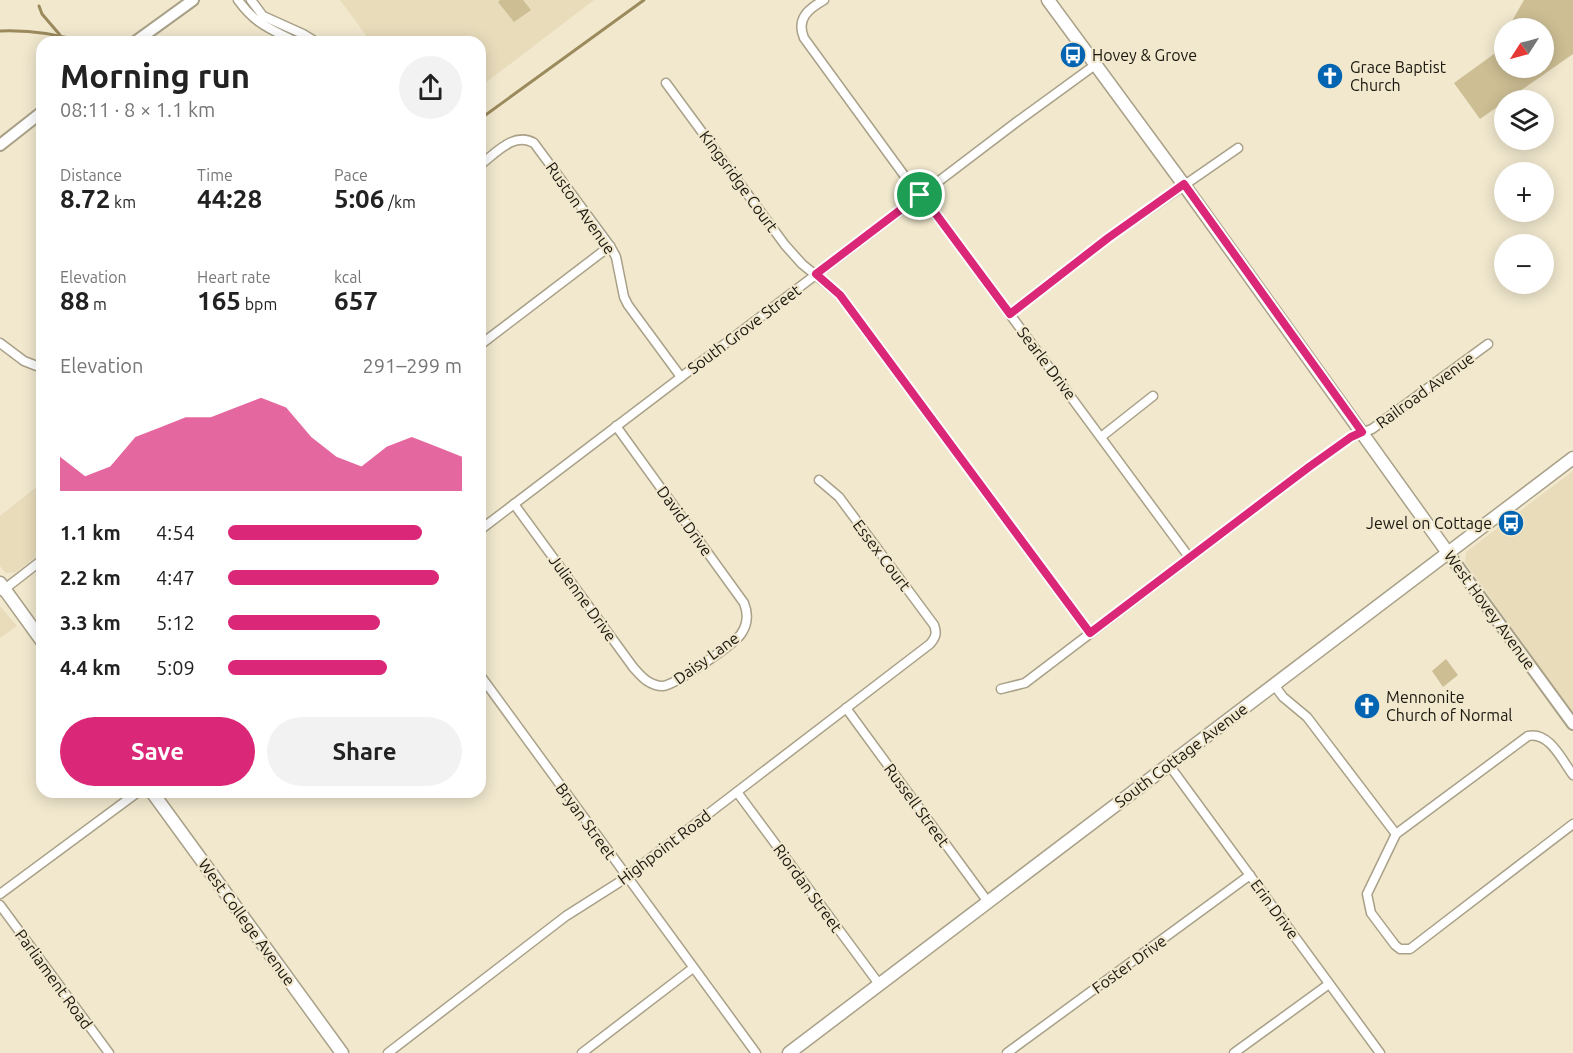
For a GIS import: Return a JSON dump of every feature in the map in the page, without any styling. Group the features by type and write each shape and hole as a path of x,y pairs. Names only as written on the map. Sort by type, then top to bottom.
{"main road":[{"name":"West Hovey Avenue","path":"1048,0 1184,184 1448,553"},
{"name":"South Cottage Avenue","path":"789,1053 1573,458"},
{"path":"2,588 36,633"},
{"name":"West College Avenue","path":"156,798 342,1053"}],"street":[{"path":"143,36 193,0"},
{"path":"238,0 248,14 260,24 299,36"},
{"path":"251,0 264,16 289,36"},
{"name":"Searle Drive","path":"824,0 812,6 802,17 800,30 804,38 1189,557"},
{"name":"South Grove Street","path":"486,525 920,195 1095,65"},
{"name":"Kingsridge Court","path":"666,83 785,244 802,264 840,295 1090,633"},
{"path":"0,145 36,117"},
{"name":"Ruston Avenue","path":"486,160 508,144 524,139 534,143 542,151 610,246 616,257 624,297 628,305 681,377"},
{"path":"1010,314 1108,238 1238,148"},
{"path":"486,340 610,246"},
{"path":"0,343 24,361 36,366"},
{"name":"Railroad Avenue","path":"1362,432 1372,429 1488,344"},
{"path":"1101,437 1153,396"},
{"name":"David Drive","path":"616,426 744,603 747,619"},
{"path":"1001,689 1025,683 1309,467 1351,437 1362,432"},
{"name":"Essex Court","path":"819,480 839,497 934,625 936,636"},
{"name":"Julienne Drive","path":"514,504 633,667 646,681 657,685"},
{"name":"West Hovey Avenue","path":"1448,553 1573,724"},
{"path":"2,588 36,564"},
{"name":"Daisy Lane","path":"657,685 669,685 678,681 730,643 742,632 747,619"},
{"name":"Highpoint Road","path":"388,1053 566,916 627,876 738,792 930,644 936,636"},
{"name":"Bryan Street","path":"486,683 756,1053"},
{"path":"1274,685 1283,697 1307,717 1396,834"},
{"name":"Russell Street","path":"846,708 988,902"},
{"path":"1573,775 1546,740 1539,735 1528,736 1396,834 1367,894 1371,912 1395,945 1400,949 1410,949 1573,824"},
{"name":"Erin Drive","path":"1169,765 1380,1053"},
{"name":"Riordan Street","path":"738,792 879,984"},
{"path":"0,894 130,798"},
{"name":"Foster Drive","path":"1007,1053 1250,875"},
{"name":"Parliament Road","path":"0,904 109,1053"},
{"path":"582,1053 693,968"},
{"path":"1234,1053 1329,984"}],"shaded area":[{"path":"340,0 594,0 486,82 486,36 367,36"},
{"path":"500,0 523,0 531,10 514,22 498,2"},
{"path":"1524,0 1573,0 1573,54 1554,67 1554,18 1514,18"},
{"path":"1494,54 1494,78 1539,78 1521,90 1494,90 1494,109 1480,119 1454,83"},
{"path":"1573,471 1573,714 1465,562 1466,552"},
{"path":"36,487 36,557 16,572 6,573 0,566 0,516"},
{"path":"0,606 17,626 0,638"},
{"path":"1446,659 1458,675 1443,687 1432,671"}],"waterway":[{"path":"486,115 644,0"},
{"path":"39,6 42,14 60,35"},
{"path":"0,31 61,36"}],"place":[{"name":"Hovey & Grove","path":"1073,55"},
{"name":"Grace Baptist Church","path":"1330,76"},
{"name":"Jewel on Cottage","path":"1511,523"},
{"name":"Mennonite Church of Normal","path":"1367,706"}],"route":[{"path":"1184,184 1362,432 1351,437 1309,467 1090,633 840,295 816,274 920,195 1010,314 1108,238 1184,184"}]}
